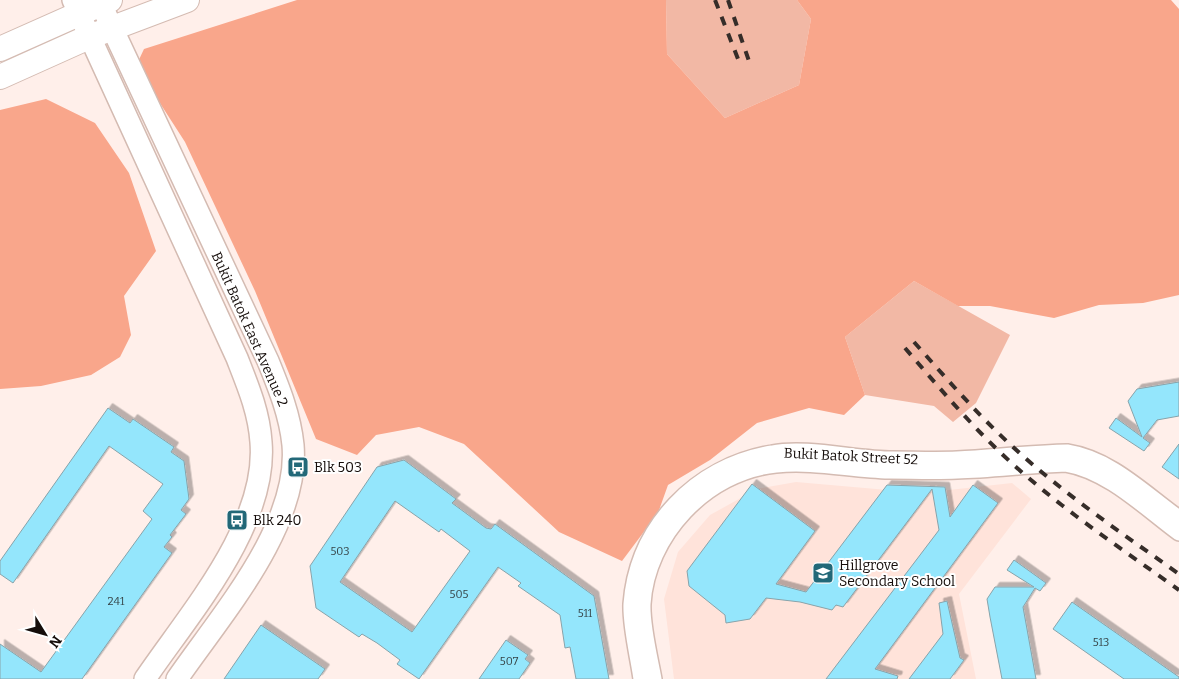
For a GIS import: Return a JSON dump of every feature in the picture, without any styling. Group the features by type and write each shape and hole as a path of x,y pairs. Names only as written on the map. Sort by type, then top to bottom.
{"main road":[{"path":"0,77 112,27 187,0"},
{"path":"0,49 76,7 104,1"}],"street":[{"name":"Bukit Batok East Avenue 2","path":"104,1 112,27 268,361 289,418 293,446 291,475 285,510 266,550 177,679"},
{"name":"Bukit Batok East Avenue 2","path":"76,7 168,202 237,358 258,416 262,444 260,473 253,507 234,548 145,679"},
{"name":"Bukit Batok Street 52","path":"641,679 631,606 636,569 649,540 670,509 695,486 732,464 773,452 820,453 872,459 956,459 1067,452 1084,455 1107,465 1179,518"},
{"name":"Bukit Batok Street 52","path":"654,679 643,606 647,572 660,546 679,517 702,495 737,475 775,465 819,465 871,470 956,471 1066,464 1081,466 1101,475 1179,533"}],"shaded area":[{"path":"297,0 666,0 667,54 725,118 799,85 811,19 797,0 1171,0 1179,9 1179,295 1143,303 1099,305 1054,318 990,306 958,306 914,281 845,337 865,395 844,415 809,408 757,423 710,460 668,485 658,513 622,561 559,532 464,444 419,427 376,435 357,455 316,439 255,291 185,142 136,66 144,49"},
{"path":"666,0 797,0 811,19 799,85 725,118 667,54"},
{"path":"46,99 95,123 129,173 156,251 124,296 131,335 120,357 91,375 41,386 0,389 0,110"},
{"path":"914,281 1010,335 976,403 953,422 934,406 865,395 845,337"},
{"name":"Hillgrove Secondary School","path":"796,482 922,493 1012,483 1031,499 959,594 976,679 674,679 664,599 678,552 710,515 757,489"}],"building":[{"path":"1179,382 1179,416 1157,420 1143,438 1150,443 1144,451 1109,428 1116,418 1142,437 1128,401 1137,389"},
{"path":"108,408 130,423 133,419 174,447 171,452 184,461 189,499 181,510 186,514 170,535 172,537 164,547 172,553 82,679 0,679 0,644 41,672 152,519 143,511 163,484 109,446 13,583 0,574 0,561"},
{"path":"1179,444 1179,479 1162,467"},
{"path":"404,460 456,499 452,503 486,528 491,529 495,524 594,596 609,679 576,679 570,647 565,648 560,615 518,586 521,583 498,567 419,679 397,664 400,660 377,643 362,634 359,637 316,608 310,566 377,467","holes":["395,501 439,532 441,529 470,551 412,632 340,582"]},
{"path":"752,484 815,531 776,584 806,592 887,485 945,487 950,517 973,485 998,503 875,669 898,676 897,679 826,679 939,530 932,489 843,607 836,605 832,610 800,602 766,598 750,619 726,623 725,615 689,586 687,571"},
{"path":"1014,560 1046,583 1040,591 1035,588 1023,607 1036,679 1002,679 990,617 987,599 995,587 1034,587 1007,570"},
{"path":"947,601 960,658 964,660 950,679 909,679 943,634 939,603"},
{"path":"1072,602 1179,677 1179,679 1124,679 1053,629"},
{"path":"261,625 325,669 318,679 224,679"},
{"path":"506,640 528,655 525,659 530,663 519,679 479,679"}],"railway":[{"path":"715,0 740,64"},
{"path":"728,0 749,61"},
{"path":"914,342 987,422 1032,464 1094,513 1179,574"},
{"path":"905,348 977,430 1024,474 1089,526 1179,590"}],"place":[{"name":"Blk 503","path":"298,467"},
{"name":"Blk 240","path":"237,520"},
{"name":"Hillgrove Secondary School","path":"823,573"}]}
